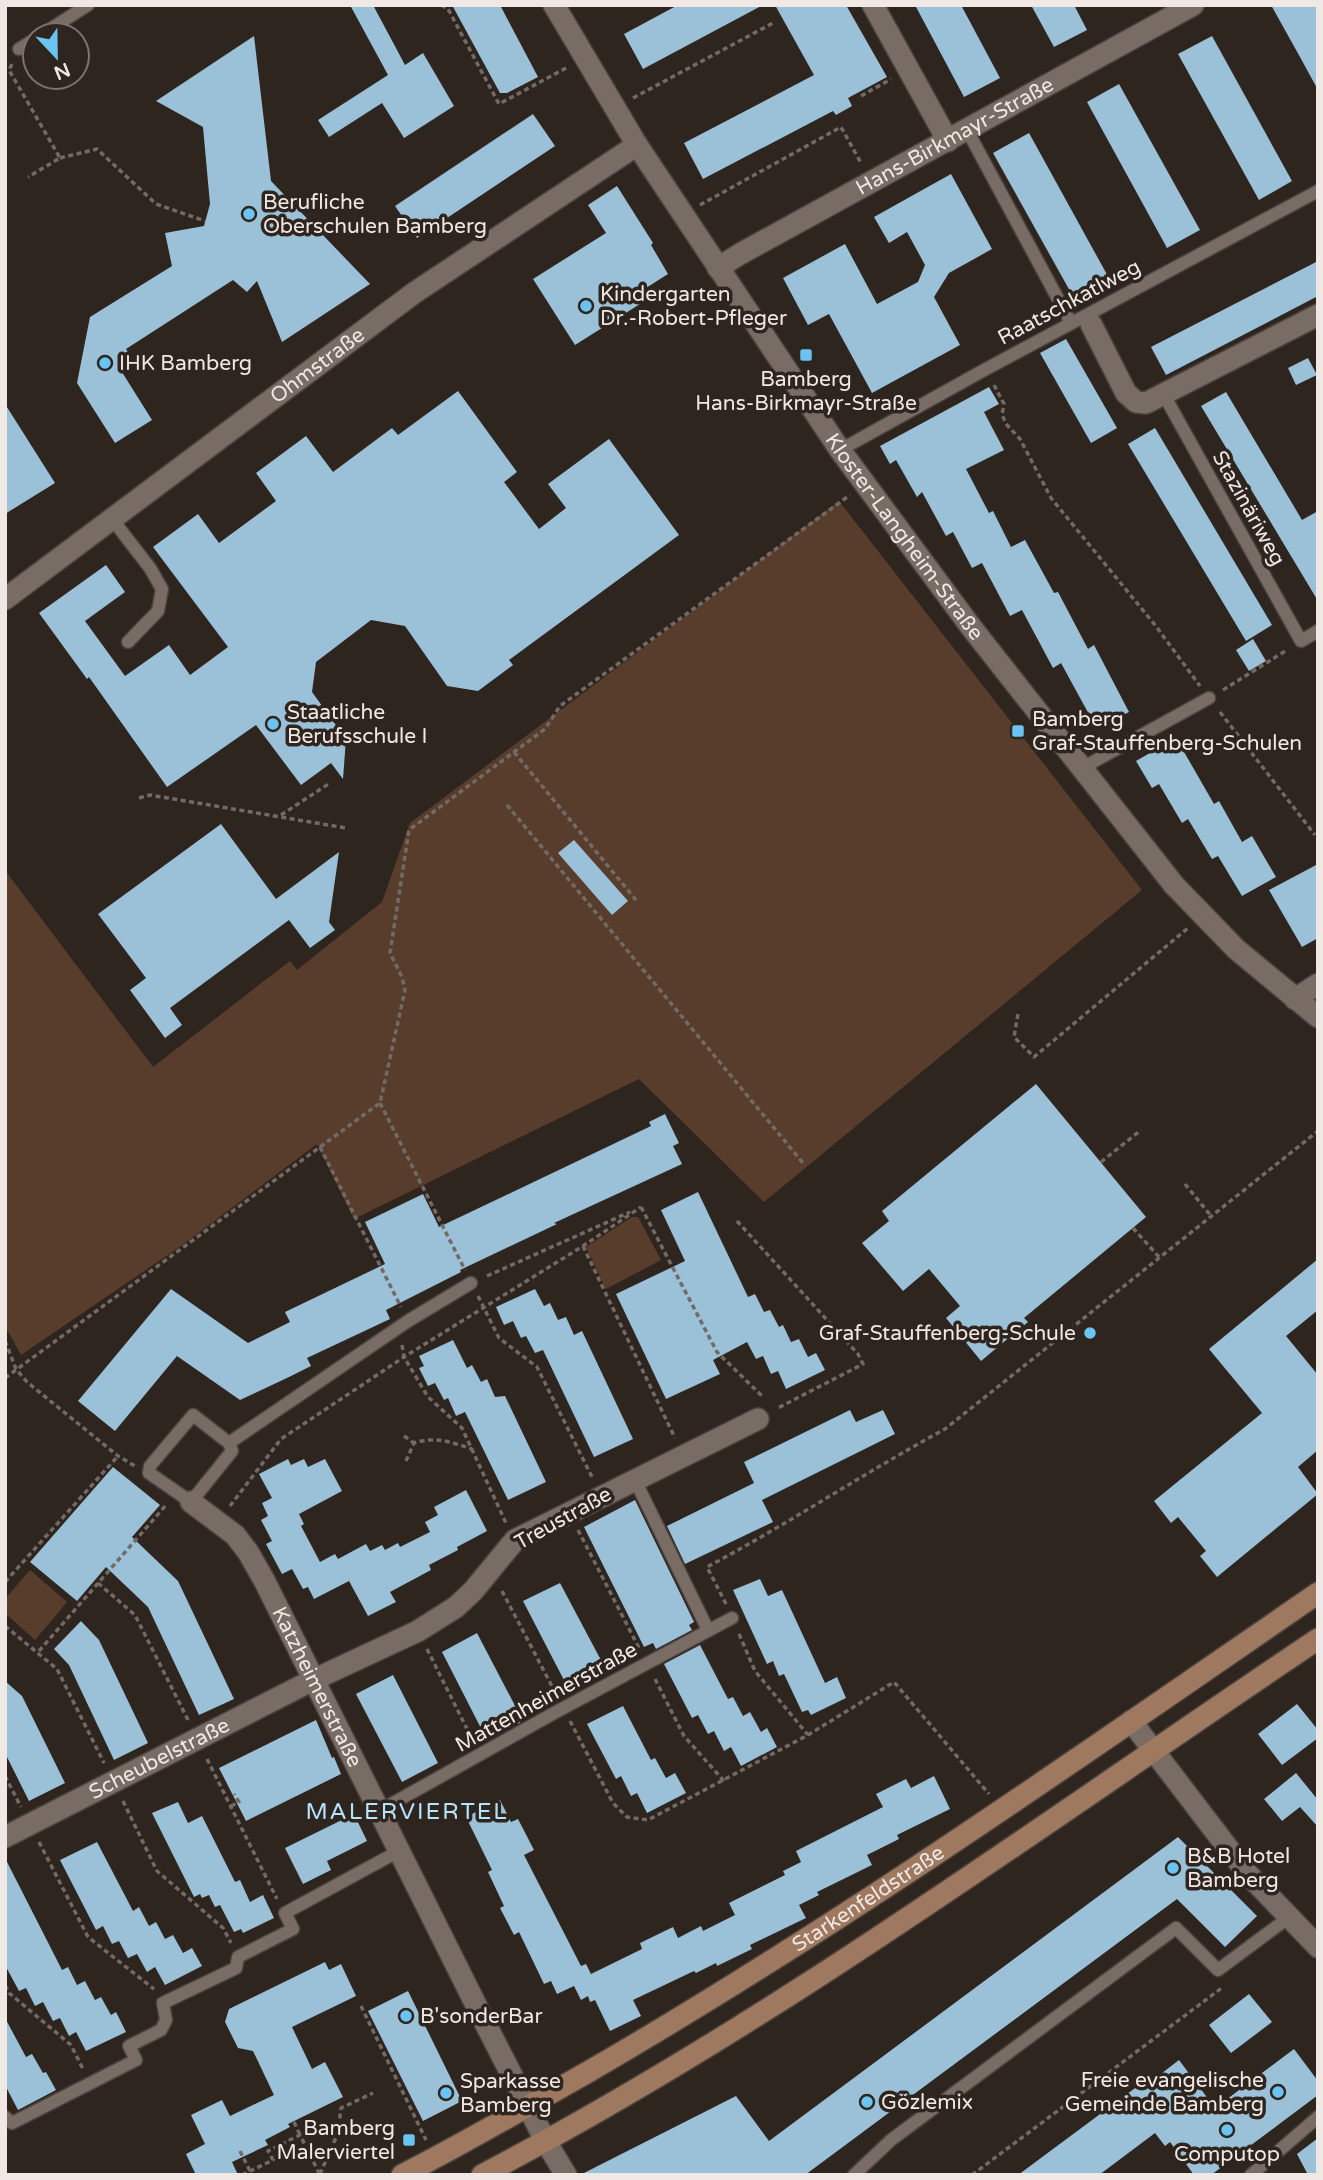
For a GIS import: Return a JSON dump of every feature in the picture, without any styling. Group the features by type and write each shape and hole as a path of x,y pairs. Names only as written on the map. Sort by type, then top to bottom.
{"street":[{"name":"Kloster-Langheim-Straße","path":"554,5 637,145 864,486 1174,885 1236,949 1318,1017"},
{"path":"873,5 947,141"},
{"name":"Hans-Birkmayr-Straße","path":"718,268 1193,5"},
{"name":"Ohmstraße","path":"5,599 434,279 637,145"},
{"path":"1082,321 1126,393 1136,402 1146,403 1318,315"},
{"path":"1295,999 1318,984"},
{"name":"Treustraße","path":"313,1680 418,1631 456,1607 473,1591 515,1540 684,1455 766,1410"},
{"name":"Katzheimerstraße","path":"184,1497 235,1535 264,1580 528,2107 566,2175"},
{"name":"Starkenfeldstraße","path":"401,2175 528,2107 815,1935 1318,1593"},
{"name":"Starkenfeldstraße","path":"482,2175 546,2142 704,2049 895,1928 1153,1749 1318,1639"},
{"name":"Scheubelstraße","path":"5,1837 313,1680"},
{"path":"1131,1721 1247,1873 1318,1947"}],"lane":[{"path":"63,21 88,5"},
{"path":"967,130 1082,321"},
{"name":"Raatschkatlweg","path":"840,450 1318,191"},
{"name":"Stazinäriweg","path":"1164,395 1301,641"},
{"path":"112,519 150,568 162,589 158,611 128,642"},
{"path":"1301,641 1318,631"},
{"path":"1082,768 1209,698"},
{"path":"229,1443 408,1321 471,1283"},
{"path":"193,1415 229,1443 232,1451 184,1497 149,1473 149,1465 193,1415"},
{"path":"635,1480 708,1630"},
{"name":"Mattenheimerstraße","path":"379,1811 732,1618"},
{"path":"5,2117 12,2123 136,2060 129,2046 161,2030 166,2020 163,2003 236,1968 238,1957 293,1929 285,1913 399,1851"},
{"path":"854,2175 891,2140 1176,1928 1218,1970 1288,1918"},
{"path":"1251,2175 1318,2117"}],"path":[{"path":"441,5 448,9 499,104 585,58"},
{"path":"615,107 773,23"},
{"path":"19,50 9,70 60,158"},
{"path":"861,96 897,76"},
{"path":"682,214 841,127 872,182"},
{"path":"28,177 60,158 97,149 156,204 205,221"},
{"path":"986,369 1004,404 1002,415 1007,425 1020,439 1060,511 1156,625 1315,835"},
{"path":"602,1496 537,1367 499,1338 380,1103 405,990 402,977 390,953 409,830 545,729 560,706 864,486"},
{"path":"1209,698 1301,641"},
{"path":"514,752 636,900"},
{"path":"279,817 330,783"},
{"path":"139,798 150,795 346,828"},
{"path":"507,805 803,1163"},
{"path":"1017,1014 1014,1037 1034,1057 1203,916"},
{"path":"5,1378 380,1103"},
{"path":"1101,1162 1141,1130"},
{"path":"808,1735 755,1671 707,1567 766,1536 909,1448 945,1429 1318,1131"},
{"path":"320,1147 408,1321"},
{"path":"1185,1184 1211,1216"},
{"path":"471,1283 641,1207"},
{"path":"218,1522 281,1439 404,1357 583,1247 641,1207"},
{"path":"641,1207 717,1352 766,1410 863,1364 858,1354 737,1221"},
{"path":"1133,1228 1159,1257"},
{"path":"583,1247 684,1455"},
{"path":"5,1341 16,1368 27,1382 118,1456 149,1473"},
{"path":"404,1357 428,1397 462,1428 515,1540"},
{"path":"404,1436 414,1443"},
{"path":"414,1443 428,1439 447,1440 472,1449"},
{"path":"406,1461 414,1443"},
{"path":"5,1582 118,1456"},
{"path":"38,1652 98,1583 184,1497"},
{"path":"569,1512 684,1736 724,1781"},
{"path":"491,1569 564,1708"},
{"path":"98,1583 135,1615 285,1913"},
{"path":"5,1626 57,1669 157,1871 223,1928 238,1957"},
{"path":"418,1631 479,1755"},
{"path":"575,1730 613,1803 627,1817 648,1820 808,1735 894,1682 1002,1809"},
{"path":"5,1776 88,1937 154,1988"},
{"path":"231,1806 239,1802 234,1794"},
{"path":"5,1985 9,1993 71,2045 90,2083"},
{"path":"972,2175 1223,1987"},
{"path":"361,2006 422,2131"},
{"path":"320,2174 338,2133 341,2108 373,2093"},
{"path":"294,2122 320,2174"},
{"path":"242,2175 251,2173 273,2160 268,2151 300,2135"},
{"path":"240,2151 251,2173"}],"shaded area":[{"path":"839,501 1142,890 764,1202 639,1079 354,1219 317,1144 181,1246 21,1355 5,1326 5,874 7,873 153,1067 290,961 297,970 382,902 410,823"},
{"path":"632,1217 638,1217 661,1260 606,1289 586,1247"},
{"path":"30,1570 67,1602 35,1640 5,1613 5,1599"}],"building":[{"path":"350,5 373,5 405,65 423,53 454,106 404,138 382,103 329,137 318,120 388,75"},
{"path":"452,5 500,5 538,77 507,93 500,93"},
{"path":"678,5 763,5 643,69 624,34"},
{"path":"775,5 846,5 887,77 848,98 852,106 836,115 833,111 703,179 684,143 814,75"},
{"path":"915,5 961,5 1000,78 964,97"},
{"path":"1031,5 1074,5 1087,30 1054,47"},
{"path":"1271,5 1318,5 1318,90 1300,57"},
{"path":"254,36 271,181 370,284 282,342 257,281 247,292 233,280 126,349 134,361 120,369 152,420 115,443 77,383 90,317 172,266 165,233 204,226 210,204 203,127 156,101"},
{"path":"1212,36 1292,181 1259,200 1178,54"},
{"path":"1119,84 1200,230 1167,248 1087,102"},
{"path":"533,114 555,146 417,238 395,206"},
{"path":"1029,133 1110,280 1075,300 993,153"},
{"path":"951,174 992,249 949,273 934,297 960,345 872,393 829,314 808,325 783,278 845,244 877,304 918,282 925,265 907,232 889,243 874,217"},
{"path":"617,186 653,243 651,245 668,274 635,295 640,304 575,345 533,279 606,233 588,205"},
{"path":"1318,261 1318,296 1166,375 1151,347"},
{"path":"1066,339 1117,428 1091,443 1040,353"},
{"path":"1308,358 1317,375 1296,385 1288,368"},
{"path":"989,387 999,404 984,412 1004,450 966,469 989,513 993,511 1011,547 1025,540 1054,593 1058,592 1088,649 1094,645 1129,712 1097,729 1061,663 1053,668 1022,610 1010,616 982,563 972,568 953,532 946,536 922,492 917,497 896,460 890,464 880,446"},
{"path":"458,391 517,472 504,482 539,529 566,508 548,484 609,439 679,535 509,660 513,665 478,691 447,686 405,626 371,620 316,662 312,692 346,739 343,779 331,763 301,785 256,725 167,787 89,677 87,679 39,613 106,565 125,592 85,621 125,676 169,645 190,675 228,647 153,547 198,514 219,543 276,501 256,473 306,436 333,472 392,428 398,435"},
{"path":"1226,392 1302,520 1318,511 1318,601 1201,406"},
{"path":"5,404 55,483 5,514"},
{"path":"1155,428 1272,625 1246,641 1128,444"},
{"path":"1253,639 1266,661 1249,671 1236,650"},
{"path":"1176,738 1214,804 1219,801 1242,842 1252,836 1276,877 1242,896 1218,856 1212,859 1188,819 1182,823 1159,784 1152,788 1136,761"},
{"path":"221,824 276,899 339,852 329,922 335,930 310,948 289,920 170,1008 182,1025 165,1038 130,990 146,978 98,914"},
{"path":"574,840 628,901 612,915 558,853"},
{"path":"1318,864 1318,938 1302,947 1269,890"},
{"path":"1036,1084 1146,1217 1024,1318 1028,1322 981,1361 946,1318 960,1306 929,1269 903,1291 862,1243 889,1221 882,1211"},
{"path":"665,1114 679,1143 673,1146 682,1164 554,1223 557,1224 460,1270 461,1272 386,1310 390,1319 307,1358 311,1366 289,1377 240,1400 177,1356 115,1431 78,1401 171,1289 248,1343 290,1322 285,1312 385,1264 365,1222 423,1194 439,1227 651,1126 649,1122"},
{"path":"698,1192 748,1297 755,1294 764,1312 770,1310 779,1327 783,1325 791,1342 799,1339 808,1357 816,1353 825,1370 786,1389 778,1371 771,1374 763,1356 756,1359 747,1342 713,1360 720,1374 666,1399 616,1294 685,1261 661,1210"},
{"path":"1318,1259 1318,1310 1286,1336 1318,1375 1318,1450 1298,1467 1318,1494 1217,1577 1200,1556 1206,1551 1178,1517 1171,1523 1154,1501 1262,1413 1209,1349"},
{"path":"535,1289 544,1306 550,1303 558,1320 566,1317 574,1335 582,1331 633,1439 594,1457 543,1350 535,1353 526,1336 521,1338 513,1321 504,1325 496,1307"},
{"path":"453,1340 467,1368 472,1365 481,1382 487,1379 495,1397 505,1396 546,1482 508,1500 465,1412 456,1416 448,1398 444,1400 435,1383 428,1386 419,1368 424,1366 419,1356"},
{"path":"850,1410 856,1422 883,1410 895,1434 762,1500 773,1522 685,1564 667,1526 754,1483 744,1462"},
{"path":"288,1459 291,1465 304,1459 308,1467 325,1459 342,1491 299,1514 304,1524 301,1526 320,1562 335,1554 338,1559 366,1544 370,1551 382,1545 385,1550 398,1543 400,1547 430,1532 425,1522 438,1515 434,1507 466,1490 487,1531 429,1565 431,1570 390,1592 396,1602 368,1616 349,1581 314,1599 308,1587 303,1589 292,1569 282,1574 266,1544 272,1541 261,1520 268,1516 262,1503 272,1498 259,1474"},
{"path":"113,1467 160,1505 132,1537 178,1581 234,1699 199,1715 148,1607 106,1567 77,1601 30,1562"},
{"path":"635,1500 694,1622 689,1625 692,1630 656,1649 653,1643 644,1647 584,1527"},
{"path":"760,1579 768,1596 782,1590 825,1683 837,1677 846,1698 811,1715 808,1710 802,1712 784,1674 779,1676 773,1661 767,1664 733,1590"},
{"path":"560,1583 603,1664 566,1684 523,1601"},
{"path":"81,1621 99,1640 148,1743 114,1760 69,1665 54,1649"},
{"path":"477,1633 523,1721 487,1740 442,1652"},
{"path":"700,1645 728,1699 733,1697 743,1716 750,1712 761,1732 767,1728 777,1747 741,1766 731,1747 724,1751 714,1731 708,1734 698,1715 692,1718 664,1664"},
{"path":"393,1675 438,1763 402,1782 356,1694"},
{"path":"5,1681 22,1696 65,1783 29,1801 5,1753"},
{"path":"1297,1704 1318,1730 1318,1738 1282,1765 1258,1734"},
{"path":"623,1706 651,1760 655,1758 666,1778 675,1773 686,1793 647,1813 637,1793 631,1796 621,1776 616,1779 587,1724"},
{"path":"316,1720 341,1774 246,1821 219,1768"},
{"path":"1296,1773 1318,1800 1318,1827 1300,1807 1282,1821 1264,1799"},
{"path":"934,1776 950,1809 897,1835 899,1839 867,1855 872,1865 817,1892 819,1895 799,1905 806,1918 750,1945 752,1949 717,1966 716,1963 696,1973 694,1971 633,2000 641,2016 610,2031 595,2000 590,2002 588,1996 581,2000 574,1986 557,1994 551,1981 544,1984 519,1932 514,1935 500,1908 504,1906 488,1872 492,1870 466,1817 500,1800 511,1822 518,1819 534,1850 524,1855 581,1966 586,1964 591,1974 642,1949 640,1943 673,1927 678,1938 701,1926 703,1931 735,1915 729,1903 785,1875 783,1871 801,1862 796,1851 883,1807 876,1794 906,1779 911,1788"},
{"path":"178,1802 188,1823 202,1816 235,1882 240,1880 250,1902 263,1895 274,1918 243,1933 241,1929 234,1932 220,1905 215,1907 209,1895 202,1898 200,1894 194,1897 152,1813"},
{"path":"354,1814 367,1841 327,1861 331,1870 303,1884 285,1848"},
{"path":"1178,1837 1257,1916 1225,1947 1177,1899 805,2175 580,2175 736,2096 769,2141"},
{"path":"97,1842 133,1911 139,1907 149,1926 156,1922 165,1939 173,1935 183,1953 192,1948 202,1966 165,1985 155,1967 147,1972 137,1954 128,1958 119,1941 112,1944 103,1926 96,1930 60,1860"},
{"path":"5,1858 62,1970 68,1967 77,1985 85,1981 95,2000 101,1997 111,2015 116,2012 126,2032 86,2051 76,2032 69,2036 60,2018 53,2021 43,2002 35,2006 26,1988 19,1991 5,1965"},
{"path":"325,1962 329,1970 341,1964 356,1996 292,2027 312,2069 325,2062 343,2097 288,2124 290,2127 265,2140 268,2145 232,2162 238,2175 196,2175 186,2154 205,2144 191,2115 222,2100 230,2116 274,2095 253,2051 238,2048 225,2022 229,2009"},
{"path":"408,1991 462,2101 423,2121 368,2011"},
{"path":"1249,1994 1272,2022 1231,2053 1209,2025"},
{"path":"5,2018 26,2057 32,2054 56,2090 18,2110 5,2085"},
{"path":"1294,2049 1318,2081 1318,2095 1211,2175 1194,2175 1170,2142 1165,2146 1155,2133 1099,2175 1018,2175 1150,2077 1153,2080 1179,2060 1215,2108"},
{"path":"1318,2138 1318,2175 1308,2175 1297,2154"}],"place":[{"name":"Berufliche Oberschulen Bamberg","path":"249,214"},
{"name":"Kindergarten Dr.-Robert-Pfleger","path":"586,306"},
{"name":"Bamberg Hans-Birkmayr-Straße","path":"806,355"},
{"name":"IHK Bamberg","path":"105,363"},
{"name":"Staatliche Berufsschule I","path":"273,724"},
{"name":"Bamberg Graf-Stauffenberg-Schulen","path":"1018,731"},
{"name":"Graf-Stauffenberg-Schule","path":"1090,1333"},
{"name":"B&B Hotel Bamberg","path":"1173,1868"},
{"name":"B'sonderBar","path":"406,2016"},
{"name":"Freie evangelische Gemeinde Bamberg","path":"1278,2092"},
{"name":"Sparkasse Bamberg","path":"446,2093"},
{"name":"Gözlemix","path":"867,2102"},
{"name":"Computop","path":"1227,2130"},
{"name":"Bamberg Malerviertel","path":"409,2140"}],"district":[{"name":"MALERVIERTEL","path":"407,1811"}]}
